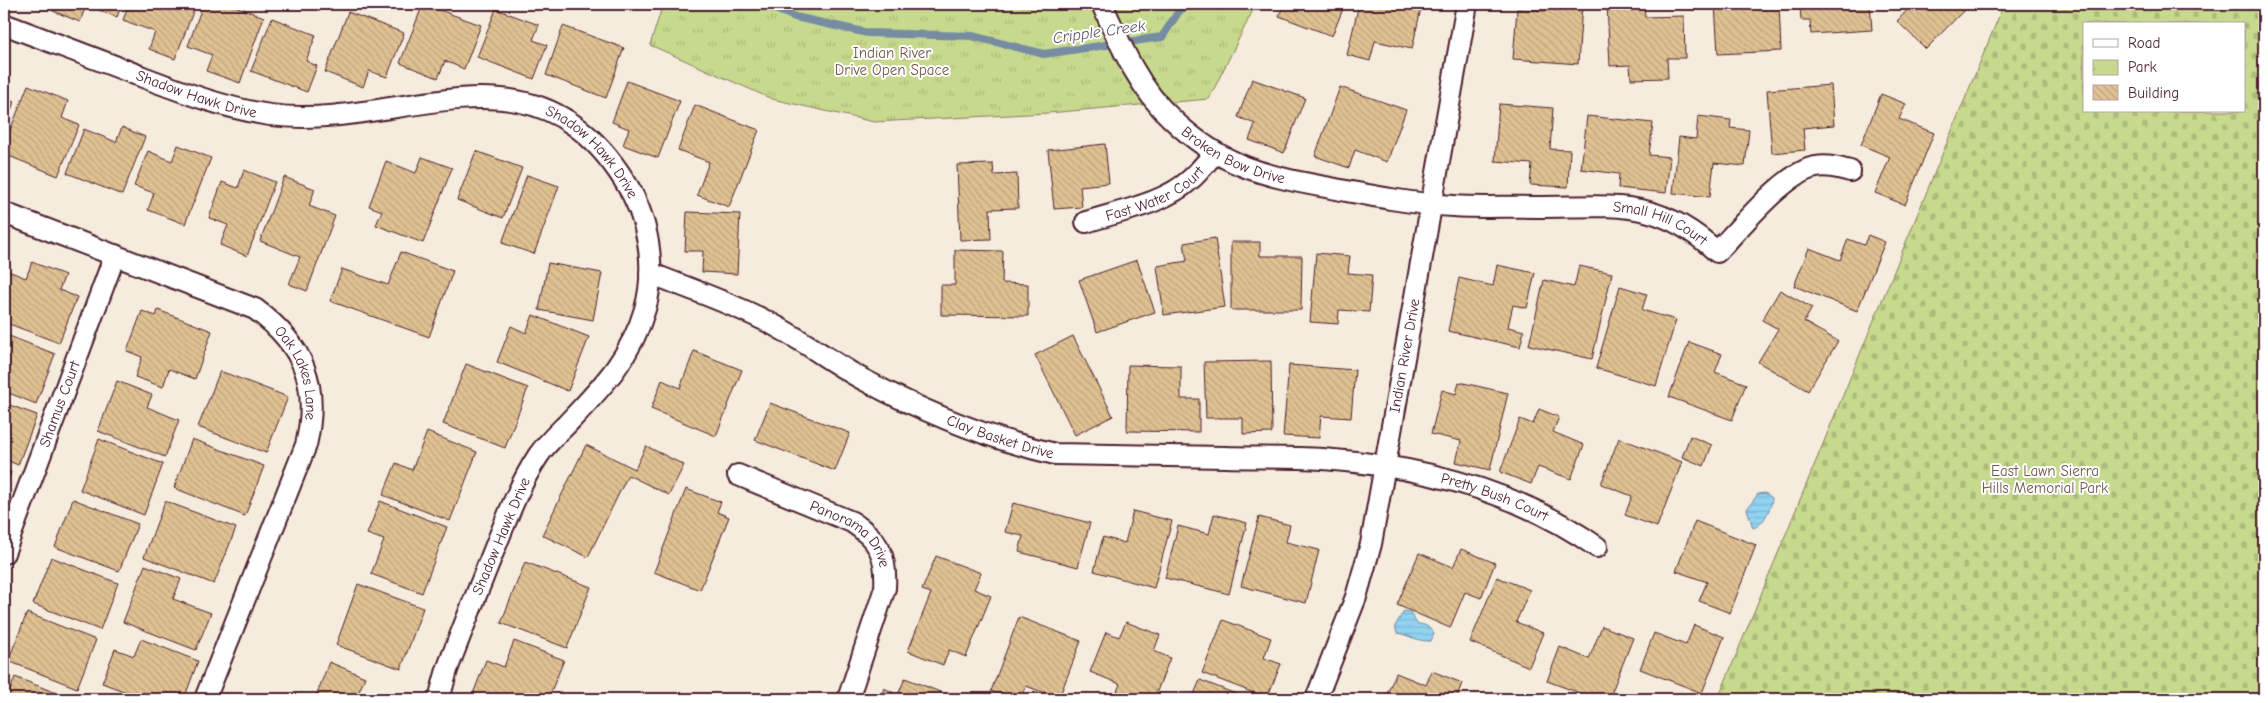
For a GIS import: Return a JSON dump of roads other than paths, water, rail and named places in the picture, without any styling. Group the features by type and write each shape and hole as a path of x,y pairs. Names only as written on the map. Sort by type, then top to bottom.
{"street":[{"name":"Indian River Drive","path":"1316,699 1356,597 1371,544 1468,4"},
{"name":"Broken Bow Drive","path":"1104,9 1146,89 1171,118 1200,144 1215,153 1233,163 1269,176 1386,199 1432,204"},
{"name":"Shadow Hawk Drive","path":"4,24 204,100 238,110 274,115 328,116 450,98 487,96 506,98 541,108 573,124 613,161 632,191 639,207 648,242 650,273 645,308 633,342 614,372 540,453 520,487 446,670 439,699"},
{"name":"Fast Water Court","path":"1086,222 1158,199 1175,190 1191,179 1215,153"},
{"name":"Small Hill Court","path":"1432,204 1637,208 1672,219 1697,234 1717,252 1784,183 1798,172 1815,166 1833,166 1850,171"},
{"name":"Oak Lakes Lane","path":"4,213 255,309 275,323 294,346 305,368 311,391 311,421 306,445 206,699"},
{"name":"Shamus Court","path":"4,553 115,254"},
{"name":"Clay Basket Drive","path":"650,273 761,318 801,339 862,378 907,402 1016,445 1055,454 1323,459 1385,466"},
{"name":"Pretty Bush Court","path":"1385,466 1468,485 1537,510 1568,527 1597,547"},
{"name":"Panorama Drive","path":"738,475 852,522 869,533 880,549 886,568 885,588 848,699"}],"water":[{"path":"1765,493 1772,498 1770,506 1760,524 1753,528 1747,509 1758,494"},
{"path":"1404,611 1410,612 1417,624 1425,625 1431,629 1434,634 1431,641 1397,633 1395,626"}],"waterway":[{"name":"Cripple Creek","path":"763,4 795,17 868,33 972,36 1044,54 1162,37 1179,11 1188,4"}],"park label":[{"name":"Indian River Drive Open Space","path":"892,62"},
{"name":"East Lawn Sierra Hills Memorial Park","path":"2045,480"}]}
